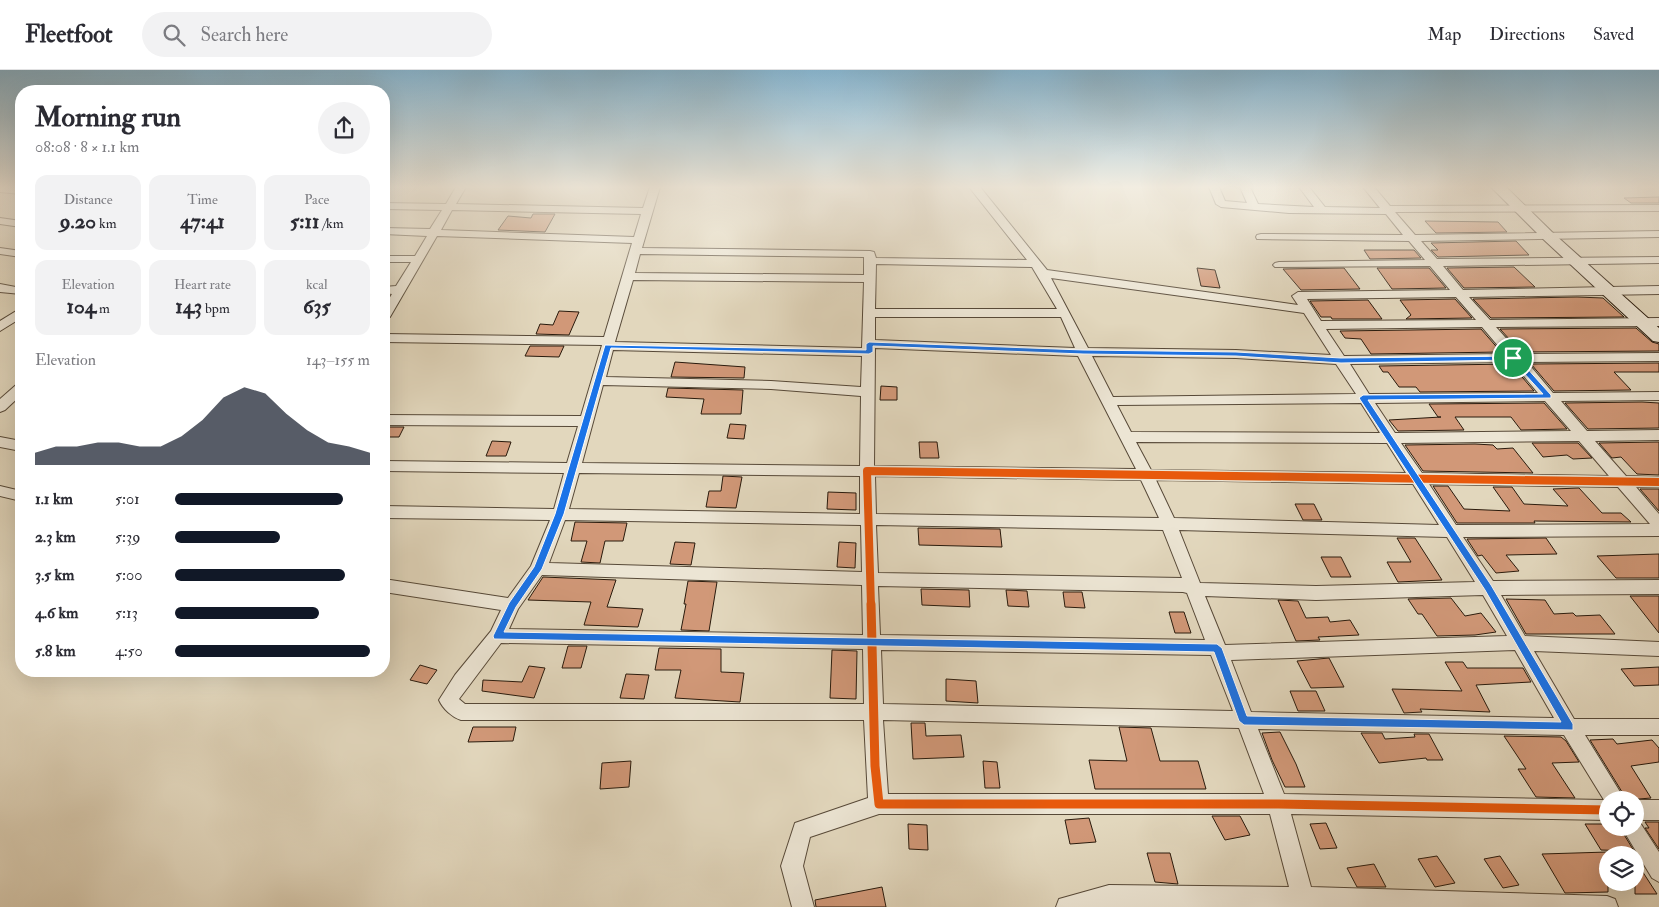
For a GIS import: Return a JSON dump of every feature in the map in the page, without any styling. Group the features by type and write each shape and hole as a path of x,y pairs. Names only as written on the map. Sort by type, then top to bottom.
{"street":[{"path":"390,307 438,226"},
{"path":"643,226 560,514 538,569 512,605 497,636 460,681 448,700 461,712 873,712 1244,721 1659,727"},
{"path":"1005,226 1039,268 1065,313 1169,524 1244,721 1278,804 1305,903"},
{"path":"1402,226 1431,262 1488,325 1513,358 1549,396 1659,524"},
{"path":"1538,226 1659,337"},
{"path":"390,231 435,232 637,245 870,254 867,471 873,712 875,766 879,804"},
{"path":"1261,237 1412,238 1659,234"},
{"path":"0,251 15,253"},
{"path":"390,259 418,259"},
{"path":"871,260 1039,268 1308,310"},
{"path":"1279,264 1659,260"},
{"path":"628,276 871,279"},
{"path":"0,288 15,290"},
{"path":"390,290 400,290"},
{"path":"1609,791 1569,727 1488,588 1298,296 1659,290"},
{"path":"870,313 1065,313"},
{"path":"1,326 15,318"},
{"path":"1317,325 1659,322"},
{"path":"390,338 1236,354 1341,360 1659,357"},
{"path":"598,381 771,385 868,392"},
{"path":"0,390 15,390"},
{"path":"0,407 15,394"},
{"path":"1108,401 1659,396"},
{"path":"390,420 586,421"},
{"path":"1127,437 1390,438 1659,435"},
{"path":"0,442 15,445"},
{"path":"390,466 1146,474 1624,483 1659,482"},
{"path":"0,491 15,495"},
{"path":"390,512 868,521 1169,524 1451,531 1659,530"},
{"path":"538,569 870,579 1185,585 1194,589 1316,593 1488,588 1659,587"},
{"path":"390,585 512,605"},
{"path":"497,636 1218,651 1519,643 1659,649"},
{"path":"803,907 792,866 802,830 879,804 1278,804 1599,810"},
{"path":"1644,810 1659,810"},
{"path":"1637,836 1659,871"},
{"path":"1067,907 1109,896 1305,903 1608,907"}],"building":[{"path":"501,226 548,226 545,232 498,230"},
{"path":"1430,226 1502,226 1507,232 1436,233"},
{"path":"1516,241 1529,255 1438,257 1431,250 1438,250 1431,243"},
{"path":"1364,250 1414,250 1421,258 1370,259"},
{"path":"1514,267 1535,287 1464,288 1447,268"},
{"path":"1197,268 1215,270 1220,288 1201,286"},
{"path":"1344,268 1360,289 1301,290 1283,269"},
{"path":"1377,268 1429,268 1446,288 1392,289"},
{"path":"1603,298 1624,317 1491,318 1473,299"},
{"path":"1455,299 1472,318 1406,319 1411,315 1400,300"},
{"path":"1368,300 1382,319 1332,319 1331,317 1321,317 1310,301"},
{"path":"559,311 579,312 569,335 536,334 540,324 553,325"},
{"path":"1636,328 1652,342 1659,344 1659,351 1521,352 1500,329"},
{"path":"1481,329 1501,352 1371,354 1361,339 1345,338 1340,331"},
{"path":"530,346 564,346 559,357 525,356"},
{"path":"675,362 745,367 744,378 671,377"},
{"path":"1659,363 1659,372 1614,372 1631,390 1554,391 1531,364"},
{"path":"1511,364 1534,391 1420,392 1416,387 1399,387 1388,372 1383,372 1379,366"},
{"path":"881,386 897,387 897,400 880,400"},
{"path":"668,388 743,390 741,414 701,414 704,399 666,397"},
{"path":"1544,403 1567,429 1521,430 1511,417 1455,417 1464,430 1398,431 1389,420 1441,417 1438,417 1429,404"},
{"path":"1565,403 1659,403 1659,428 1588,429"},
{"path":"730,424 746,425 744,439 727,438"},
{"path":"390,427 404,427 399,437 390,437"},
{"path":"492,441 511,442 506,456 486,456"},
{"path":"919,442 937,442 939,458 920,458"},
{"path":"1659,442 1659,475 1637,474 1621,457 1612,458 1599,443"},
{"path":"1532,443 1578,443 1592,458 1573,459 1567,455 1543,457"},
{"path":"1405,445 1493,445 1497,449 1513,448 1533,473 1423,471"},
{"path":"723,476 742,477 736,508 706,507 709,491 721,491"},
{"path":"1433,486 1448,486 1464,509 1510,511 1493,487 1512,487 1524,504 1568,506 1553,489 1579,488 1602,513 1621,513 1631,522 1534,521 1535,523 1457,523"},
{"path":"1640,489 1659,489 1659,511"},
{"path":"828,492 856,493 856,510 827,509"},
{"path":"1295,504 1314,504 1322,520 1303,520"},
{"path":"575,522 627,523 623,541 605,541 600,563 581,562 587,541 571,541"},
{"path":"918,528 1000,529 1002,547 919,545"},
{"path":"1397,538 1415,538 1442,580 1398,582 1387,562 1411,562"},
{"path":"1546,538 1557,554 1506,555 1519,571 1496,573 1482,555 1478,556 1467,539"},
{"path":"675,542 695,543 691,565 670,564"},
{"path":"839,542 856,543 855,568 837,567"},
{"path":"1659,554 1659,578 1616,578 1597,556"},
{"path":"1321,557 1341,557 1351,577 1331,577"},
{"path":"543,577 616,580 607,607 643,609 638,627 584,625 591,602 528,600"},
{"path":"688,581 717,582 709,631 681,630"},
{"path":"921,589 969,590 970,607 922,605"},
{"path":"1006,590 1027,591 1029,607 1008,606"},
{"path":"1063,592 1082,592 1085,608 1065,607"},
{"path":"1630,596 1659,596 1659,633"},
{"path":"1451,598 1465,616 1481,613 1496,632 1475,635 1437,636 1422,614 1418,614 1408,599"},
{"path":"1506,599 1545,600 1554,614 1573,613 1576,616 1600,615 1615,634 1526,634"},
{"path":"1278,600 1298,601 1306,618 1328,617 1330,622 1350,620 1359,635 1318,637 1320,640 1296,641"},
{"path":"1169,612 1184,612 1191,633 1175,633"},
{"path":"568,646 587,646 581,668 562,668"},
{"path":"659,648 721,649 721,672 744,673 740,702 675,698 681,670 655,670"},
{"path":"832,650 857,651 856,699 830,698"},
{"path":"1329,658 1344,687 1311,688 1297,661"},
{"path":"1445,662 1463,662 1467,668 1523,668 1531,682 1476,685 1490,712 1420,709 1422,712 1404,713 1392,689 1462,691"},
{"path":"420,665 437,670 427,684 410,680"},
{"path":"529,666 545,668 534,698 482,691 483,680 522,682"},
{"path":"1659,667 1659,685 1634,686 1621,669"},
{"path":"626,674 649,675 644,699 620,698"},
{"path":"946,679 976,681 978,703 946,701"},
{"path":"1290,691 1316,691 1325,711 1298,711"},
{"path":"911,723 925,723 926,736 961,735 964,757 913,759"},
{"path":"473,727 516,727 513,741 468,742"},
{"path":"1119,727 1151,728 1160,761 1198,761 1206,789 1095,789 1089,760 1127,761"},
{"path":"1280,732 1305,787 1285,787 1272,760 1262,733"},
{"path":"1361,733 1382,733 1385,739 1415,737 1414,734 1429,734 1443,760 1427,760 1426,758 1379,763"},
{"path":"1504,736 1561,737 1566,741 1579,762 1552,763 1575,798 1536,797 1518,769 1526,769"},
{"path":"1613,739 1617,744 1652,740 1659,748 1659,762 1631,766 1651,798 1644,799 1644,791 1621,791 1590,740"},
{"path":"631,761 629,787 600,789 602,763"},
{"path":"983,761 997,762 1000,788 985,788"},
{"path":"1212,816 1240,816 1250,835 1225,840"},
{"path":"1089,818 1096,842 1070,844 1065,820"},
{"path":"1645,822 1659,822 1659,849 1645,828 1649,828"},
{"path":"1326,823 1337,848 1320,849 1310,824"},
{"path":"908,824 927,825 928,850 909,849"},
{"path":"1585,824 1599,824 1599,836 1625,836 1631,846 1599,846"},
{"path":"1599,852 1599,891 1608,892 1565,893 1542,854"},
{"path":"1147,853 1170,853 1178,884 1155,882"},
{"path":"1437,856 1455,883 1435,887 1418,859"},
{"path":"1500,856 1519,885 1503,888 1484,859"},
{"path":"1374,864 1386,887 1357,887 1347,868"},
{"path":"1644,874 1657,894 1635,894 1635,891 1644,891"},
{"path":"882,887 886,907 816,907 815,900"}],"cycle path":[{"path":"1599,810 1278,804 879,804 875,766 867,471 1659,482"}],"route":[{"path":"869,344 1083,352 1236,354 1341,360 1513,358 1549,396 1363,398 1488,588 1569,727 1244,721 1217,648 871,644 497,636 512,605 538,569 560,514 608,346 869,352 869,344"}]}
